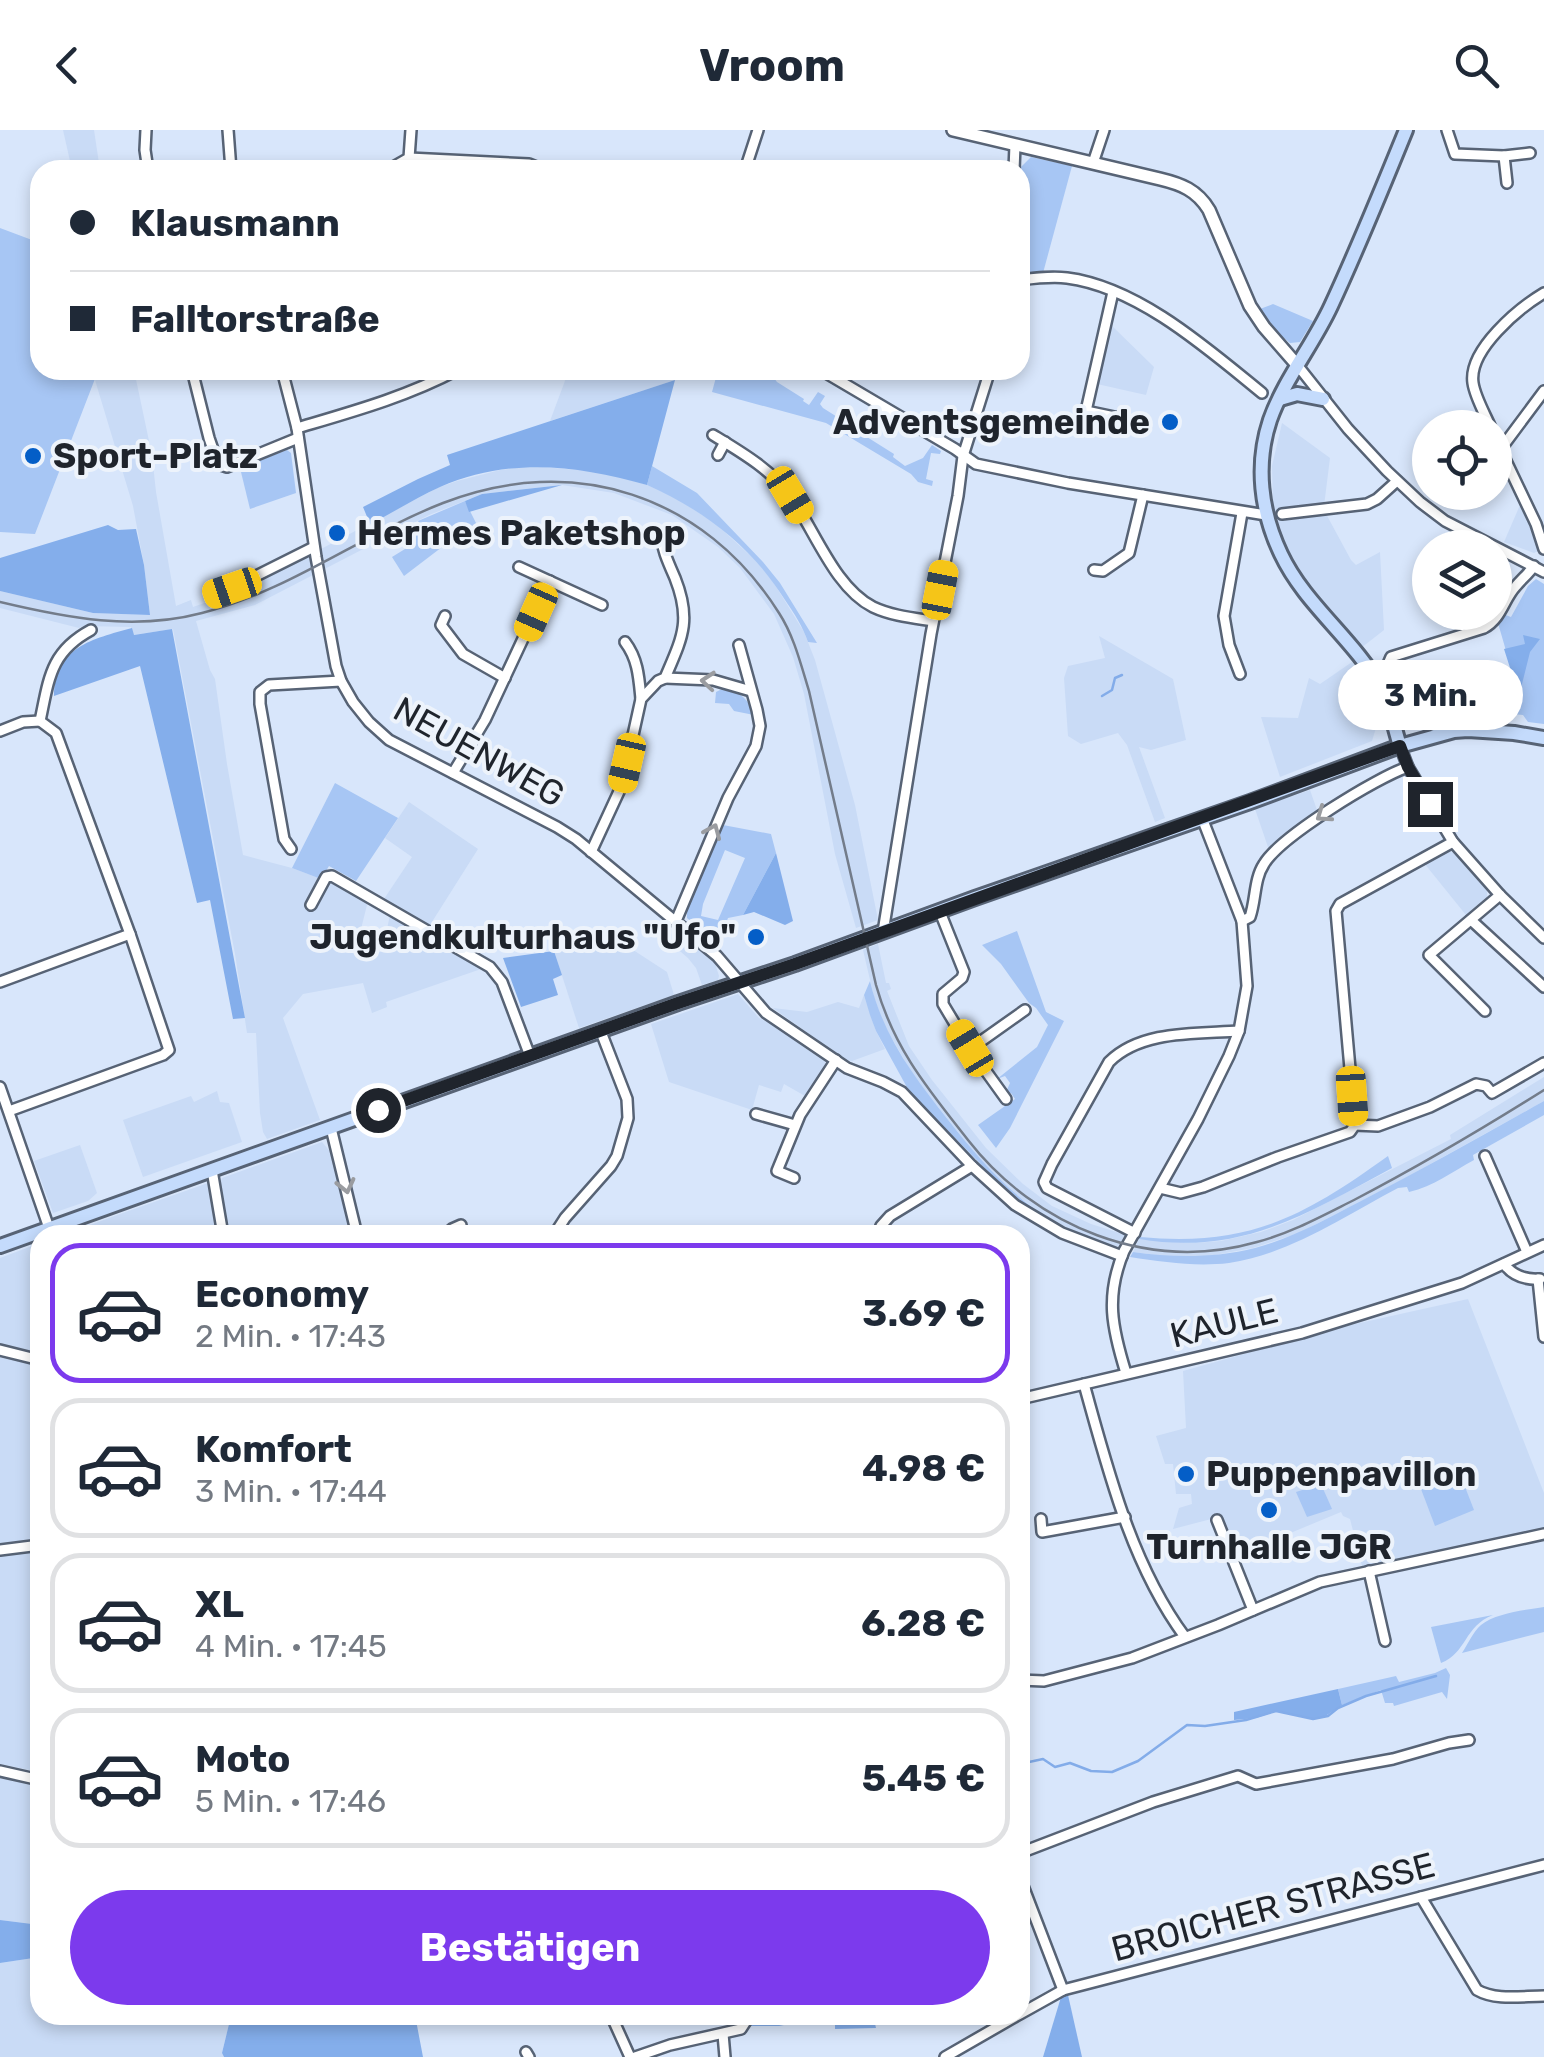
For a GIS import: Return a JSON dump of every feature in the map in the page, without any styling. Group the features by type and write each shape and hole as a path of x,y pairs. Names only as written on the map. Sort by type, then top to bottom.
{"main road":[{"path":"1406,130 1334,300 1270,420 1262,478 1266,516 1296,580 1411,718 1454,731"},
{"path":"1280,399 1297,394 1323,399"},
{"path":"1386,687 1400,746"},
{"path":"57,1225 1400,746 1454,731 1488,730 1544,738"},
{"path":"0,1246 30,1235"}],"street":[{"path":"146,130 146,160"},
{"path":"228,130 230,160"},
{"path":"409,158 411,130"},
{"path":"748,160 758,130"},
{"path":"953,130 1010,139 1173,182 1196,194 1213,220 1250,306 1323,399 1397,481 1446,521 1539,569"},
{"path":"1093,163 1104,130"},
{"path":"1447,130 1455,154 1530,153"},
{"path":"1504,156 1506,183"},
{"path":"406,160 449,160"},
{"path":"1030,279 1070,278 1113,292 1185,330 1262,393"},
{"path":"1083,422 1113,292"},
{"path":"1484,410 1472,382 1475,366 1504,323 1544,293"},
{"path":"195,380 216,461 228,467 298,433 435,381"},
{"name":"NEUENWEG","path":"285,380 298,433 332,652 341,681 369,722 389,740 560,829 717,956 766,1013 836,1060 902,1092 1015,1206 1062,1232 1122,1256"},
{"path":"838,380 976,464 1266,516"},
{"path":"883,932 963,456 987,380"},
{"path":"1512,434 1544,391"},
{"path":"1086,411 1124,419"},
{"path":"714,434 764,469 790,495 845,584 858,597 879,610 934,621"},
{"path":"718,456 725,442"},
{"path":"1386,687 1384,670 1392,657 1484,628 1494,622 1517,584 1539,569 1544,552 1536,524 1512,475"},
{"path":"1282,514 1367,504 1397,481"},
{"path":"1094,570 1103,571 1129,553 1143,495"},
{"path":"1240,674 1224,616 1242,513"},
{"path":"660,532 686,619 665,678"},
{"path":"213,595 314,547"},
{"path":"519,567 602,606"},
{"path":"453,773 485,720 550,581"},
{"path":"445,616 441,626 463,654 505,678"},
{"path":"40,721 57,660 74,639 91,630"},
{"path":"591,852 622,785 641,699 637,666 625,642"},
{"path":"676,921 728,798 756,746 760,726 740,645"},
{"path":"641,699 665,678 713,680 751,691"},
{"path":"291,849 284,839 260,692 269,685 341,681"},
{"path":"0,731 40,721 56,733 168,1050 9,1110"},
{"path":"1400,746 1408,767 1453,842 1544,938"},
{"path":"1242,921 1250,918 1261,868 1272,852 1330,810 1408,767"},
{"path":"1126,1374 1112,1314 1112,1292 1122,1256 1218,1080 1239,1030 1246,986 1242,921 1202,818"},
{"path":"1160,1188 1181,1193 1203,1187 1350,1132 1355,1125 1336,910 1340,904 1453,842"},
{"path":"311,905 326,876 332,876 490,967 502,982 530,1056"},
{"path":"1486,1010 1428,956 1500,895"},
{"path":"940,912 964,972 945,991 943,1004 1006,1099"},
{"path":"1471,920 1544,987"},
{"path":"0,982 130,934"},
{"path":"970,1048 1009,1026 1024,1010"},
{"path":"1134,1233 1047,1188 1044,1182 1052,1164 1109,1062 1120,1051 1132,1044 1178,1035 1239,1030"},
{"path":"560,1225 611,1166 628,1118 626,1099 601,1032"},
{"path":"794,1178 778,1172 807,1103 836,1060"},
{"path":"1355,1125 1378,1126 1476,1084 1486,1086 1492,1093 1544,1063"},
{"path":"0,1087 48,1225"},
{"path":"756,1114 796,1125"},
{"path":"331,1128 355,1225"},
{"path":"1484,1156 1527,1252"},
{"path":"882,1225 890,1216 972,1166"},
{"path":"212,1170 221,1225"},
{"name":"KAULE","path":"1030,1397 1271,1341 1438,1291 1544,1245"},
{"path":"1504,1264 1510,1272 1530,1280 1541,1279 1544,1338"},
{"path":"0,1350 30,1358"},
{"path":"1084,1384 1146,1572 1184,1638"},
{"path":"1041,1519 1042,1532 1125,1516"},
{"path":"1216,1520 1253,1610"},
{"path":"1030,1680 1058,1678 1132,1658 1320,1582 1544,1534"},
{"path":"0,1550 30,1546"},
{"path":"1369,1572 1385,1641"},
{"path":"1030,1849 1153,1802 1238,1776 1256,1784 1393,1759 1469,1740"},
{"path":"0,1772 30,1778"},
{"name":"BROICHER STRASSE","path":"1030,2008 1063,1990 1544,1865"},
{"path":"1421,1897 1477,1990 1496,1996 1544,1996"},
{"path":"1030,1904 1063,1990"},
{"path":"616,2025 632,2057 723,2034 743,2025"},
{"name":"BROICHER STRASSE","path":"945,2057 1000,2025"},
{"path":"723,2034 725,2057"}],"shaded area":[{"path":"63,130 94,130 98,160 70,160"},
{"path":"1031,157 1072,166 1043,273 1030,276 1030,160"},
{"name":"Sport-Platz","path":"0,228 30,239 30,380 95,380 35,534 0,532"},
{"path":"1273,304 1313,321 1300,342 1290,343 1279,334 1260,309"},
{"path":"1110,324 1154,367 1146,395 1097,384"},
{"path":"95,380 136,380 176,606 191,600 193,607 247,588 437,488 500,470 530,466 603,472 674,497 715,523 754,559 804,632 855,805 878,920 856,928 835,854 804,694 793,657 774,614 740,568 718,547 672,515 614,493 562,485 482,494 429,515 255,605 196,621 215,679 243,855 292,868 348,889 368,901 362,925 362,952 382,952 390,915 481,969 386,1002 387,1007 372,1013 363,983 303,994 283,1018 320,1120 267,1139 260,1113 256,1033 247,1033 173,629 133,635 131,627 79,628 0,608 0,591 93,613 150,615 133,506"},
{"path":"565,380 675,380 550,421"},
{"path":"675,380 647,485 569,469 492,471 440,487 370,524 363,507 450,465 447,455"},
{"path":"715,380 776,380 809,405 818,392 825,396 820,404 823,408 856,431 862,420 869,425 864,433 867,437 905,466 923,458 932,445 941,451 931,453 926,479 933,481 932,486 918,482 826,423 712,392"},
{"path":"1282,423 1330,458 1324,506 1273,512 1272,466"},
{"path":"287,450 291,453 296,493 250,509 240,468"},
{"path":"652,466 697,493 763,562 817,643 808,642 772,581 742,547 688,506 647,485"},
{"path":"562,485 469,512 465,501 482,494"},
{"path":"465,501 480,531 446,544 404,576 392,557 405,549 402,543 423,530 418,521"},
{"path":"1520,505 1540,550 1534,553 1512,545 1509,530"},
{"path":"1325,512 1356,565 1380,552 1384,630 1361,648 1301,575 1275,519"},
{"path":"108,525 118,530 136,529 150,615 93,613 0,591 0,558"},
{"path":"1536,579 1544,584 1544,724 1512,714 1499,719 1456,718 1519,696 1500,630 1512,630 1512,615"},
{"path":"132,628 134,635 172,629 245,1018 233,1019 210,900 197,903 140,666 54,696 61,666 78,648"},
{"path":"1523,635 1540,639 1530,652 1519,696 1504,649 1525,644"},
{"path":"1099,636 1173,679 1186,740 1151,750 1139,747 1165,818 1155,822 1127,745 1118,733 1081,744 1068,736 1064,678 1068,666 1105,658"},
{"path":"1352,662 1376,704 1378,721 1372,741 1280,777 1261,717 1298,718 1309,678 1320,684"},
{"path":"724,688 743,697 754,715 734,711 729,704 715,703 716,692"},
{"path":"335,783 398,818 356,881 329,866 321,879 292,868"},
{"path":"1310,790 1318,813 1269,850 1255,809"},
{"path":"409,802 478,849 430,925 384,899 412,857 385,838"},
{"path":"723,825 771,834 776,853 743,915 728,918 718,945 687,918","holes":["725,850 745,858 718,920 701,916"]},
{"path":"1444,851 1455,853 1487,889 1487,897 1466,915 1424,863"},
{"path":"776,853 793,921 785,925 754,912 743,915"},
{"path":"676,929 714,960 718,980 702,985 696,968 667,940"},
{"path":"1017,931 1046,1012 1064,1021 996,1148 978,1125 1015,1099 1011,1093 1007,1095 1010,1083 1005,1076 997,1079 1037,1047 1048,1025 982,945"},
{"path":"607,933 667,972 674,995 579,1028 554,951"},
{"path":"878,944 886,983 891,989 887,991 909,1046 986,1148 1052,1206 1126,1235 1118,1246 1046,1217 1006,1187 915,1078 884,1025 874,997 863,950"},
{"path":"554,951 562,975 553,979 558,995 521,1007 503,958"},
{"path":"870,981 891,1038 936,1105 997,1176 1054,1222 1003,1187 909,1091 870,1015 864,995"},
{"path":"738,994 759,1018 782,1029 825,1061 805,1096 784,1084 781,1092 759,1085 752,1110 669,1082 651,1024"},
{"path":"864,995 885,1049 852,1061 845,1060 773,1008 807,1012 838,1002 859,1008"},
{"path":"1544,1077 1544,1101 1299,1233 1253,1248 1209,1256 1133,1252 1139,1239 1221,1241 1293,1220 1451,1139 1450,1135"},
{"path":"217,1091 220,1102 229,1103 242,1142 143,1177 123,1120 191,1096 194,1102"},
{"path":"1544,1101 1544,1115 1473,1155 1474,1160 1443,1178 1409,1192 1407,1187 1398,1188 1274,1251 1217,1264 1130,1257 1133,1252 1225,1254 1283,1239 1384,1189"},
{"path":"322,1142 333,1155 350,1225 226,1225 219,1186 222,1178"},
{"path":"80,1145 97,1193 88,1201 53,1213 34,1161"},
{"path":"1388,1156 1392,1168 1272,1227 1209,1242 1139,1239 1213,1237 1273,1223 1329,1196"},
{"path":"208,1183 215,1225 90,1225"},
{"path":"30,1247 30,1351 0,1344 0,1258"},
{"path":"1468,1299 1544,1493 1544,1528 1443,1558 1362,1566 1350,1519 1341,1512 1235,1556 1215,1518 1173,1529 1179,1508 1192,1504 1191,1494 1176,1494 1173,1464 1165,1464 1156,1436 1186,1428 1183,1371 1337,1328"},
{"path":"0,1356 30,1363 30,1540 0,1544"},
{"path":"1460,1474 1474,1510 1435,1526 1421,1489"},
{"path":"1321,1484 1332,1509 1307,1517 1296,1492"},
{"path":"30,1551 30,1770 0,1764 0,1555"},
{"path":"1544,1607 1544,1632 1462,1653 1487,1621"},
{"path":"1493,1615 1476,1626 1456,1653 1441,1663 1431,1627"},
{"path":"1446,1668 1450,1675 1447,1699 1442,1692 1394,1706 1385,1703 1381,1690 1342,1705 1338,1689 1396,1676 1399,1682"},
{"path":"1338,1689 1342,1705 1324,1717 1312,1719 1277,1711 1234,1720 1234,1712"},
{"path":"0,1777 30,1784 30,1924 0,1920"},
{"path":"0,1920 30,1924 30,1958 0,1963"},
{"path":"30,1958 30,2025 229,2025 224,2057 0,2057 0,1963"},
{"path":"1068,1995 1082,2057 1043,2057 1061,1997"},
{"path":"229,2025 417,2025 423,2057 224,2057"},
{"path":"835,2025 876,2028 835,2029"}],"waterway":[{"path":"1102,696 1112,690 1115,678 1122,675"},
{"path":"1030,1762 1043,1759 1055,1767 1070,1763 1091,1771 1112,1772 1138,1761 1187,1725 1246,1720 1276,1711 1313,1719 1328,1716 1366,1696 1436,1676"}],"tram line":[{"path":"0,602 101,620 177,618 265,591 413,516 492,488 540,482 587,484 632,495 674,513 714,539 749,572 779,613 797,651 809,691 883,1008 914,1067 939,1103 995,1171 1027,1197 1061,1219 1136,1246 1175,1251 1216,1250 1257,1242 1354,1200 1544,1090"}],"place":[{"name":"Adventsgemeinde","path":"1170,422"},
{"name":"Sport-Platz","path":"33,456"},
{"name":"Hermes Paketshop","path":"337,533"},
{"name":"Jugendkulturhaus \"Ufo\"","path":"756,937"},
{"name":"Puppenpavillon","path":"1186,1474"},
{"name":"Turnhalle JGR","path":"1269,1510"}],"route":[{"path":"378,1110 1400,746 1430,804"}]}
